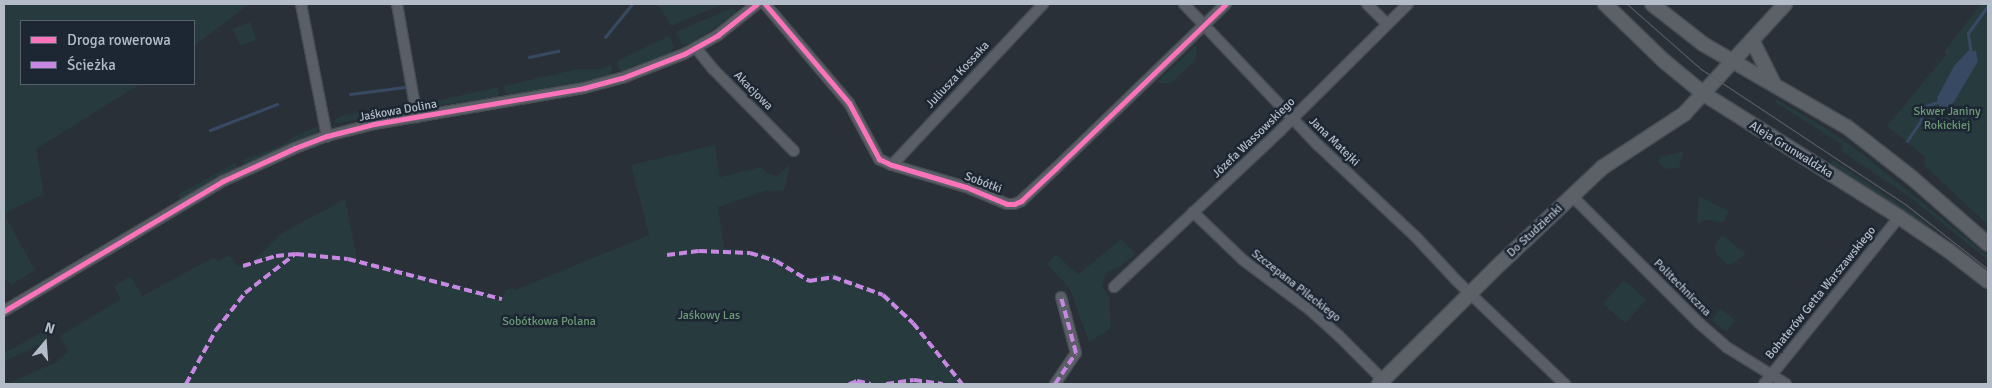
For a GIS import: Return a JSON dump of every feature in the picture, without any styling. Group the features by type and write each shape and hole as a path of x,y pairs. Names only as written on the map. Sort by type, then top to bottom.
{"main road":[{"name":"Aleja Grunwaldzka","path":"1605,4 1664,61 1704,94 1898,217 1949,251 1988,281"},
{"path":"1652,4 1703,44 1847,127 1879,151 1988,244"},
{"name":"Do Studzienki","path":"1381,382 1603,167 1684,114 1785,4"},
{"path":"1752,40 1774,84"}],"street":[{"path":"301,4 327,136"},
{"path":"397,4 417,117"},
{"name":"Jaśkowa Dolina","path":"4,311 223,181 327,136 374,124 584,88 647,70 696,48 718,35 757,4"},
{"name":"Sobótki","path":"765,4 849,103 879,159 892,165 966,187 1007,204 1018,204 1226,4"},
{"name":"Juliusza Kossaka","path":"892,165 1043,4"},
{"name":"Jana Matejki","path":"1184,4 1292,119 1415,236 1470,294 1565,384"},
{"path":"1367,4 1387,24"},
{"name":"Józefa Wassowskiego","path":"1114,287 1292,119 1408,4"},
{"name":"Akacjowa","path":"696,48 794,151"},
{"name":"Politechniczna","path":"1572,196 1699,323 1728,348 1786,384"},
{"name":"Szczepana Pileckiego","path":"1193,212 1243,260 1309,309 1339,336 1381,382"},
{"name":"Bohaterów Getta Warszawskiego","path":"1764,384 1898,217"},
{"path":"1055,384 1076,354 1061,297"}],"green space":[{"path":"4,4 249,4 195,45 195,20 20,20 20,85 138,85 36,149 44,194 4,214"},
{"path":"657,4 723,4 671,26"},
{"name":"Skwer Janiny Rokickiej","path":"1981,4 1988,4 1988,225 1924,165 1925,157 1887,126 1946,55 1944,52"},
{"path":"729,9 735,9 737,13 693,42 682,45 676,32"},
{"path":"250,22 256,40 241,46 232,29"},
{"path":"669,36 674,46 672,52 622,71 619,70 617,61"},
{"path":"1196,45 1197,54 1194,61 1170,84 1158,81"},
{"path":"611,64 610,75 509,96 505,93 504,86 578,69 601,69"},
{"path":"498,87 499,94 497,97 429,107 422,104"},
{"path":"1777,100 1822,126 1860,152 1988,256 1988,260 1911,198 1840,150 1843,145 1775,102"},
{"path":"407,106 401,110 339,123 332,122 342,116"},
{"path":"320,125 317,132 247,163 241,161 278,147"},
{"name":"Jaśkowy Las","path":"715,145 720,177 761,167 767,173 777,176 788,166 790,168 784,190 765,191 718,207 724,248 764,253 780,259 808,279 830,272 889,295 913,320 964,384 6,384 55,363 68,352 60,336 121,299 114,287 130,276 143,296 214,257 218,262 229,255 238,266 251,263 282,233 345,199 357,259 482,291 500,301 506,290 513,288 513,291 649,235 631,165"},
{"path":"1684,151 1679,168 1667,169 1659,163 1660,157"},
{"path":"1833,160 1920,218 1948,242 1831,164"},
{"path":"235,163 237,168 181,201 178,195"},
{"path":"1699,196 1728,211 1725,220 1721,223 1708,220 1697,223"},
{"path":"4,214 35,270 11,285 4,278"},
{"path":"1722,235 1745,253 1734,263 1728,265 1716,254 1715,245"},
{"path":"1121,239 1136,254 1119,267 1108,272 1104,278 1102,287 1109,296 1111,328 1089,342 1070,289 1047,264 1056,254 1078,275"},
{"path":"1624,280 1646,300 1625,323 1603,304"},
{"path":"1720,308 1735,320 1726,332 1712,320"},
{"path":"41,333 47,336 43,343 4,362 4,353"}],"water":[{"path":"1968,51 1976,51 1978,61 1954,102 1944,110 1938,104 1937,98 1954,66"}],"waterway":[{"path":"605,37 632,4"},
{"path":"1971,53 1968,33 1988,5"},
{"path":"529,57 558,51"},
{"path":"350,94 405,87"},
{"path":"1907,141 1921,120 1923,107 1940,101"},
{"path":"210,130 277,104"}],"tram line":[{"path":"1627,4 1701,69 1905,204 1988,269"}],"marked path":[{"path":"667,255 699,251 750,253 776,261 809,281 833,277 883,295 913,323 962,384"},
{"path":"243,266 276,256 296,254 348,259 502,299"},
{"path":"186,384 216,330 245,293 294,255"},
{"path":"1055,384 1076,353 1061,297"},
{"path":"886,384 914,380 943,384"},
{"path":"849,384 857,381 871,384"}],"cycle path":[{"path":"4,311 223,181 295,148 327,136 374,124 584,88 622,78 684,54 718,35 757,4"},
{"path":"765,4 849,103 879,159 892,165 966,187 1007,204 1021,201 1226,4"}],"park label":[{"name":"Sobótkowa Polana","path":"549,322"}]}
